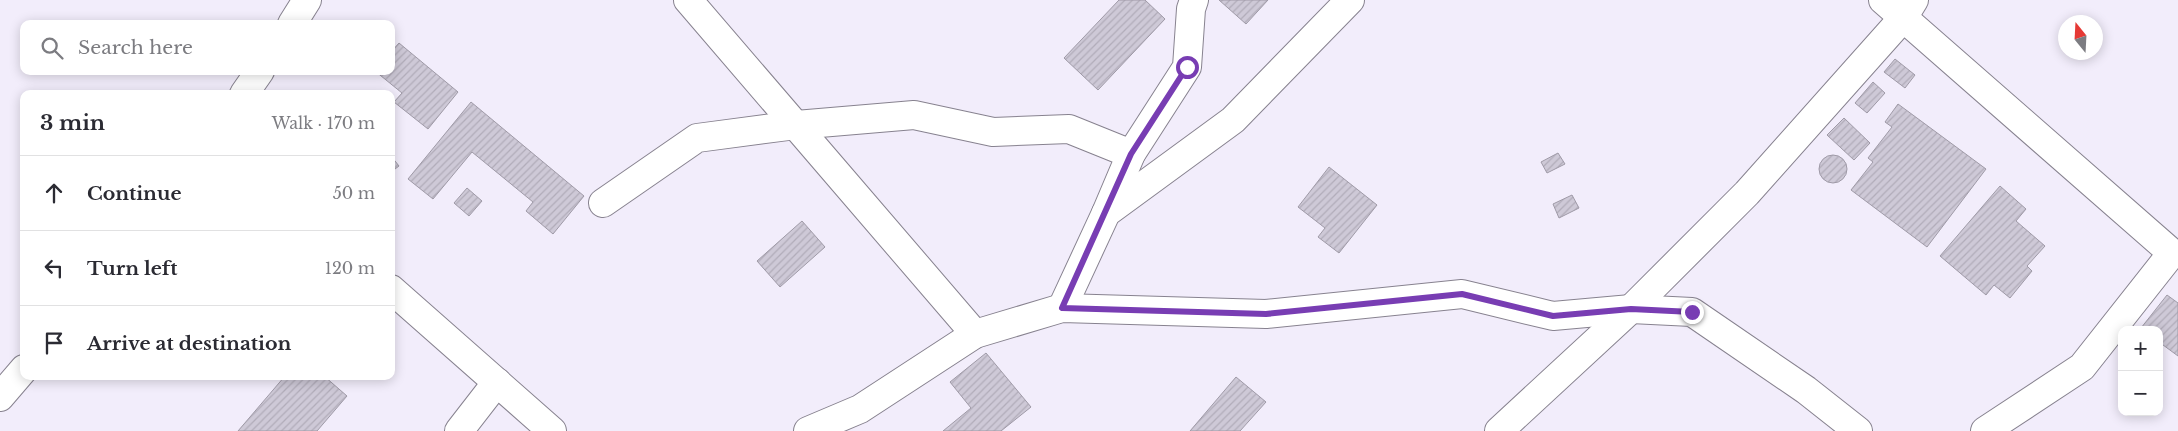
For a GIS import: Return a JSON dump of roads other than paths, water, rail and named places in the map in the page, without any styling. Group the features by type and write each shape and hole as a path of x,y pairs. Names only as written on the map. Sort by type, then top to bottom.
{"street":[{"path":"294,20 307,0"},
{"path":"688,0 974,334"},
{"path":"1062,308 1131,154 1187,67 1191,9 1194,0"},
{"path":"1106,213 1233,120 1350,0"},
{"path":"1882,0 1908,9 2175,250 2082,367 1985,431"},
{"path":"1499,431 1631,309 1747,193 1908,9"},
{"path":"247,90 257,75"},
{"path":"603,203 697,138 796,125 914,115 993,132 1069,130 1131,154"},
{"path":"395,293 552,431"},
{"path":"808,431 860,409 974,334 1062,308 1266,314 1462,294 1553,316 1631,309 1692,312 1806,390 1858,431"},
{"path":"0,398 20,373"},
{"path":"459,431 497,382"}]}
